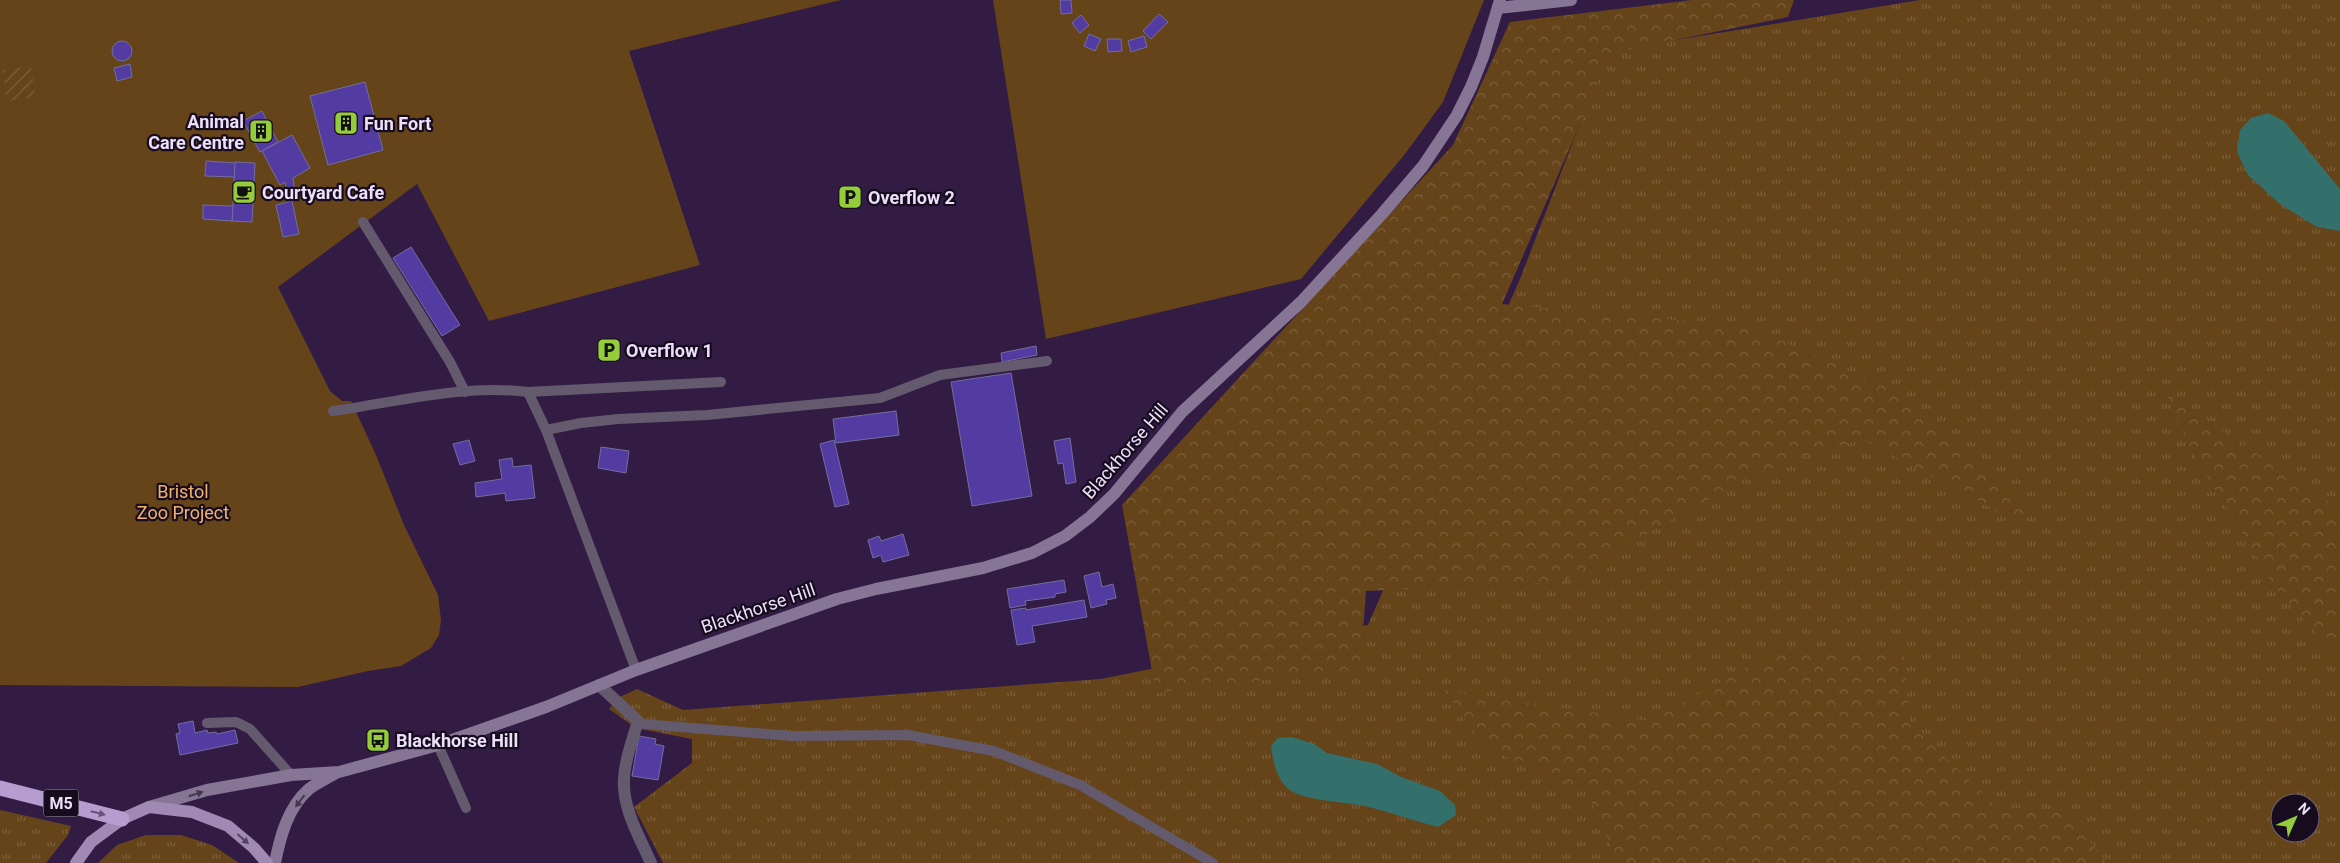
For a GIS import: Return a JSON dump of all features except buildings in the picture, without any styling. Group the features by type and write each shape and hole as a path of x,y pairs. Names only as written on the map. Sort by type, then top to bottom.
{"highway":[{"name":"M5","path":"0,788 122,819"}],"main road":[{"path":"1499,4 1571,0"},
{"name":"Blackhorse Hill","path":"339,772 438,745 546,707 636,670 837,599 876,589 983,568 1032,553 1065,536 1090,517 1114,494 1182,412 1301,302 1382,214 1423,166 1457,115 1471,87 1499,4"},
{"path":"76,863 91,842 122,819 149,807 207,790 291,775 339,772"},
{"path":"275,863 283,830 295,807 309,789 339,772"},
{"path":"149,807 192,812 228,826 254,848 267,863"}],"street":[{"path":"599,685 638,721 626,762 624,791 635,828 651,863"}],"lane":[{"path":"363,222 450,362 465,392"},
{"path":"546,430 618,419 706,415 880,398 940,375 1047,361"},
{"path":"332,411 465,392 512,390 528,392 721,382"},
{"path":"528,392 546,430 636,670"},
{"path":"638,721 643,724 792,736 908,735 994,751 1080,785 1213,863"},
{"path":"207,723 236,722 250,729 291,775"},
{"path":"438,745 466,808"}],"green space":[{"name":"Bristol Zoo Project","path":"0,0 841,0 629,51 700,265 489,321 417,184 278,287 330,391 342,401 351,401 376,455 404,525 438,595 441,620 439,635 431,648 401,666 368,671 298,687 0,685"},
{"path":"993,0 1484,0 1443,102 1405,154 1301,279 1046,339"},
{"path":"1692,0 1794,0 1788,17 1611,53 1502,304 1751,327 1886,387 2029,511 2024,526 1863,439 1755,473 1562,582 1366,591 1360,669 1156,693 1122,505 1453,145 1510,22"},
{"path":"1920,0 2340,0 2340,863 663,863 634,807 692,763 692,739 636,728 609,709 618,698 637,689 683,710 1101,679 1368,625 1520,279 1608,51"},
{"path":"31,66 36,97 7,101 3,70"},
{"path":"2167,394 2340,509 2340,661 2275,587 2191,450"},
{"path":"1783,647 1904,653 1910,724 1996,806 2065,813 2108,863 1613,863 1611,846 1586,791 1485,748 1444,690 1650,721"},
{"path":"0,810 71,826 68,835 46,863 0,863"},
{"path":"146,835 181,835 212,845 239,863 98,863 117,845"}],"shaded area":[{"path":"2268,113 2284,121 2340,189 2340,231 2317,227 2280,204 2248,175 2237,152 2240,130 2251,118"},
{"path":"1292,737 1314,744 1327,753 1377,764 1401,777 1440,791 1455,805 1456,815 1438,827 1369,807 1316,799 1297,794 1286,786 1279,776 1274,764 1271,746 1278,738"}],"place":[{"name":"Fun Fort","path":"346,123"},
{"name":"Animal Care Centre","path":"261,131"},
{"name":"Courtyard Cafe","path":"244,192"},
{"name":"Overflow 2","path":"850,197"},
{"name":"Overflow 1","path":"609,350"},
{"name":"Blackhorse Hill","path":"378,740"}]}
